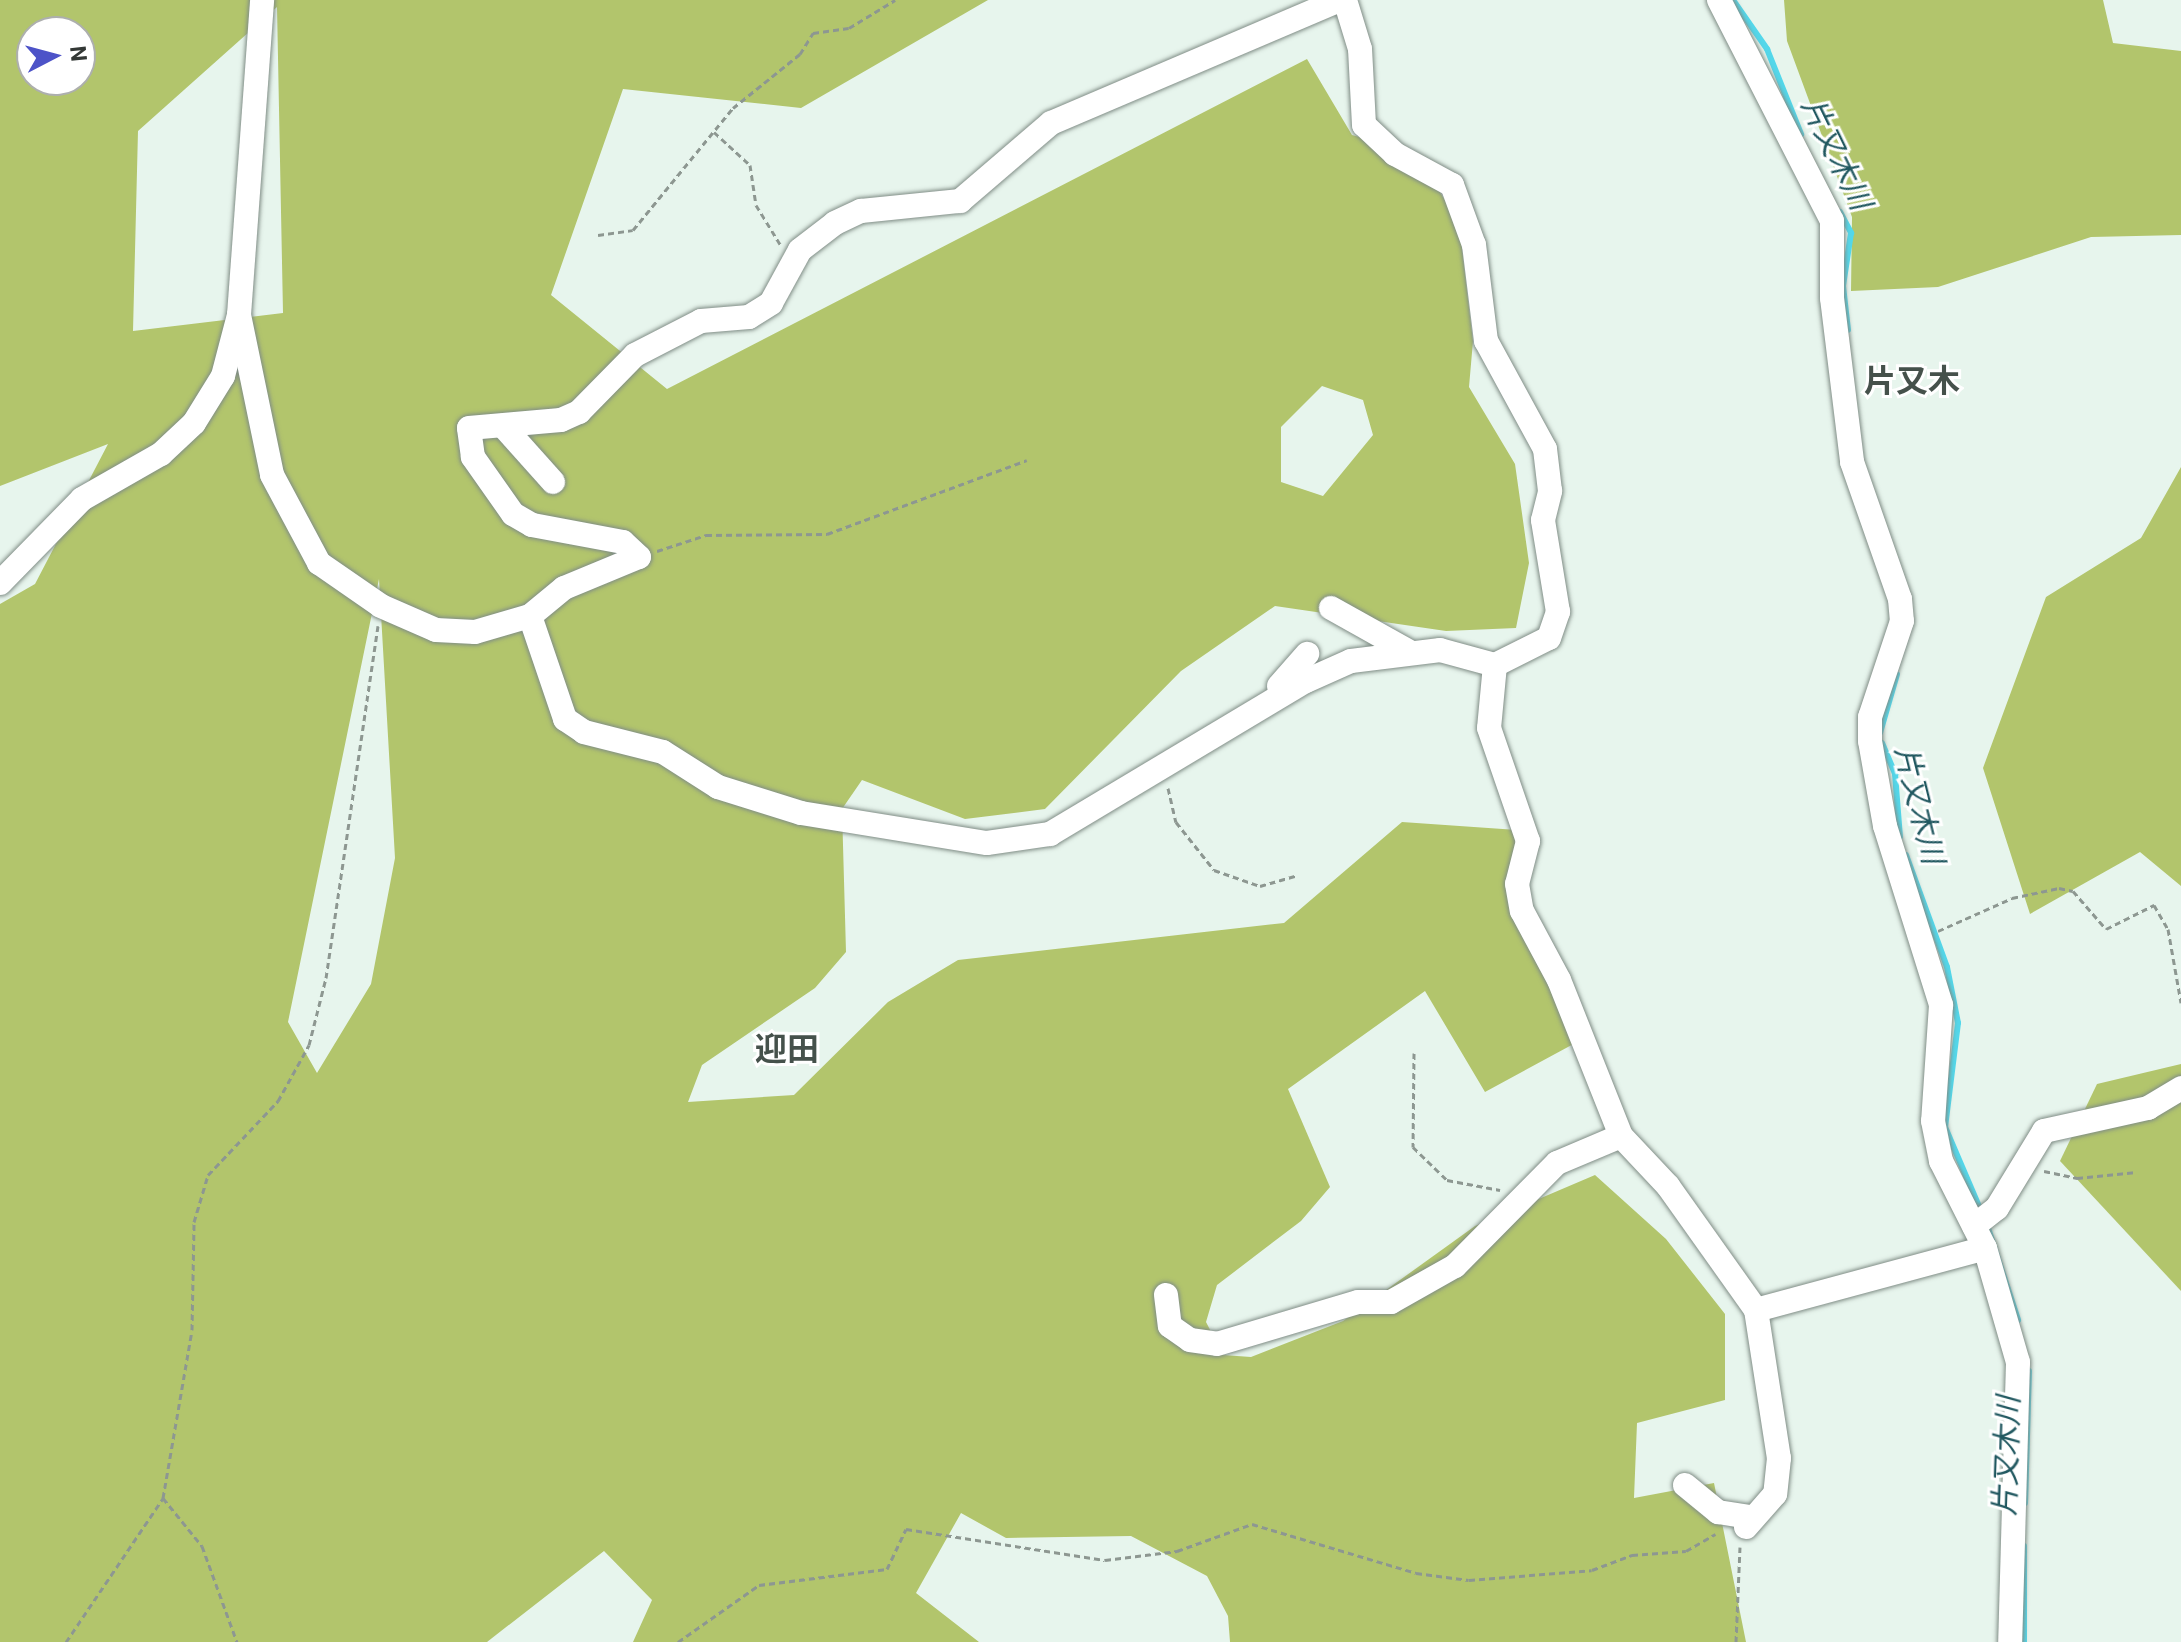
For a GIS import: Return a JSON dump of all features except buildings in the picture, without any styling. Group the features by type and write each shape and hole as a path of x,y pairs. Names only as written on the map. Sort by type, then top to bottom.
{"street":[{"path":"0,583 82,499 161,454 194,423 223,376 239,315 262,0"},
{"path":"239,315 272,475 296,531 319,563 381,606 436,630 475,632 530,616 564,588 639,557 623,542 532,525 513,514 473,457 469,428 561,420 579,412 635,355 701,321 749,317 786,286 799,252 861,211 960,201 1051,123 1343,0 1360,49 1364,125 1395,154 1452,185 1474,245 1486,341 1551,467 1543,520 1555,628 1495,665 1440,650 1408,651 1351,661 1264,707 1166,768 1050,834 1019,840 987,843 841,822 718,787 663,752 584,732 559,707 530,616"},
{"path":"1719,0 1832,221 1832,298 1852,462 1902,621 1870,717 1870,741 1885,826 1941,1005 1933,1121 1941,1161 1982,1227 2018,1362 2010,1642"},
{"path":"503,426 553,482"},
{"path":"1331,608 1408,651"},
{"path":"1264,707 1307,654"},
{"path":"1495,665 1489,728 1528,841 1517,897 1621,1136 1668,1186 1756,1310 1779,1458 1768,1508 1748,1522 1718,1512 1685,1485"},
{"path":"1756,1310 1982,1227 2030,1167 2044,1131 2148,1108 2181,1088"},
{"path":"1166,1295 1170,1326 1190,1340 1217,1344 1358,1302 1391,1302 1437,1281 1527,1193 1578,1149 1621,1136"}],"path":[{"path":"598,235 633,230 714,132 813,33 849,28 895,0"},
{"path":"714,132 750,165 756,205 771,234 799,252"},
{"path":"639,557 706,535 827,534 1027,460"},
{"path":"66,1642 163,1498 192,1330 194,1222 208,1175 278,1101 309,1045 326,978 381,606"},
{"path":"1166,768 1176,822 1214,870 1260,886 1296,876"},
{"path":"1944,929 2012,898 2059,888 2073,891 2106,929 2154,905 2168,929 2181,1003"},
{"path":"1414,1053 1413,1147 1429,1168 1447,1180 1527,1193"},
{"path":"2030,1167 2077,1178 2137,1172"},
{"path":"163,1498 202,1546 237,1642"},
{"path":"678,1642 759,1585 887,1569 906,1529 1105,1560 1177,1551 1252,1524 1416,1573 1469,1580 1592,1570 1632,1555 1686,1551 1748,1522"},
{"path":"1736,1642 1736,1561 1748,1522"}],"green space":[{"path":"0,0 988,0 801,108 623,89 551,295 667,389 1307,59 1352,135 1415,152 1459,223 1473,341 1469,387 1515,464 1529,563 1516,628 1446,631 1275,606 1181,671 1045,809 965,819 862,780 842,809 846,952 815,988 702,1065 688,1102 794,1095 888,1002 958,960 1284,923 1402,822 1517,830 1515,868 1592,1034 1485,1092 1425,991 1288,1089 1330,1187 1301,1221 1217,1285 1206,1322 1223,1355 1251,1357 1343,1321 1475,1226 1595,1175 1666,1239 1725,1314 1725,1400 1637,1423 1634,1498 1714,1483 1746,1642 1230,1642 1228,1616 1207,1576 1131,1536 1006,1538 961,1513 916,1593 979,1642 633,1642 652,1600 604,1551 487,1642 0,1642 0,604 35,584 108,444 0,486","holes":["277,7 283,313 133,331 138,131","1322,386 1363,400 1373,435 1323,496 1281,482 1281,427","379,579 395,858 371,984 317,1073 288,1022"]},
{"path":"1784,0 2103,0 2113,43 2181,51 2181,235 2091,237 1938,287 1851,291 1852,217 1787,41"},
{"path":"2181,467 2181,886 2140,852 2030,914 1983,768 2046,597 2141,538"},
{"path":"2181,1064 2181,1291 2060,1161 2097,1084"}],"waterway":[{"name":"片又木川","path":"1733,0 1767,49 1801,134"},
{"name":"片又木川","path":"1840,212 1851,233 1843,286 1848,330"},
{"name":"片又木川","path":"1880,733 1897,674"},
{"name":"片又木川","path":"1882,743 1895,774 1900,837"},
{"name":"片又木川","path":"1906,855 1947,967 1958,1023 1945,1127 1981,1211"},
{"name":"片又木川","path":"1987,1225 2018,1320"},
{"name":"片又木川","path":"2025,1503 2029,1371"},
{"name":"片又木川","path":"2024,1546 2024,1642"}],"district":[{"name":"片又木","path":"1912,381"},
{"name":"迎田","path":"787,1049"}]}
